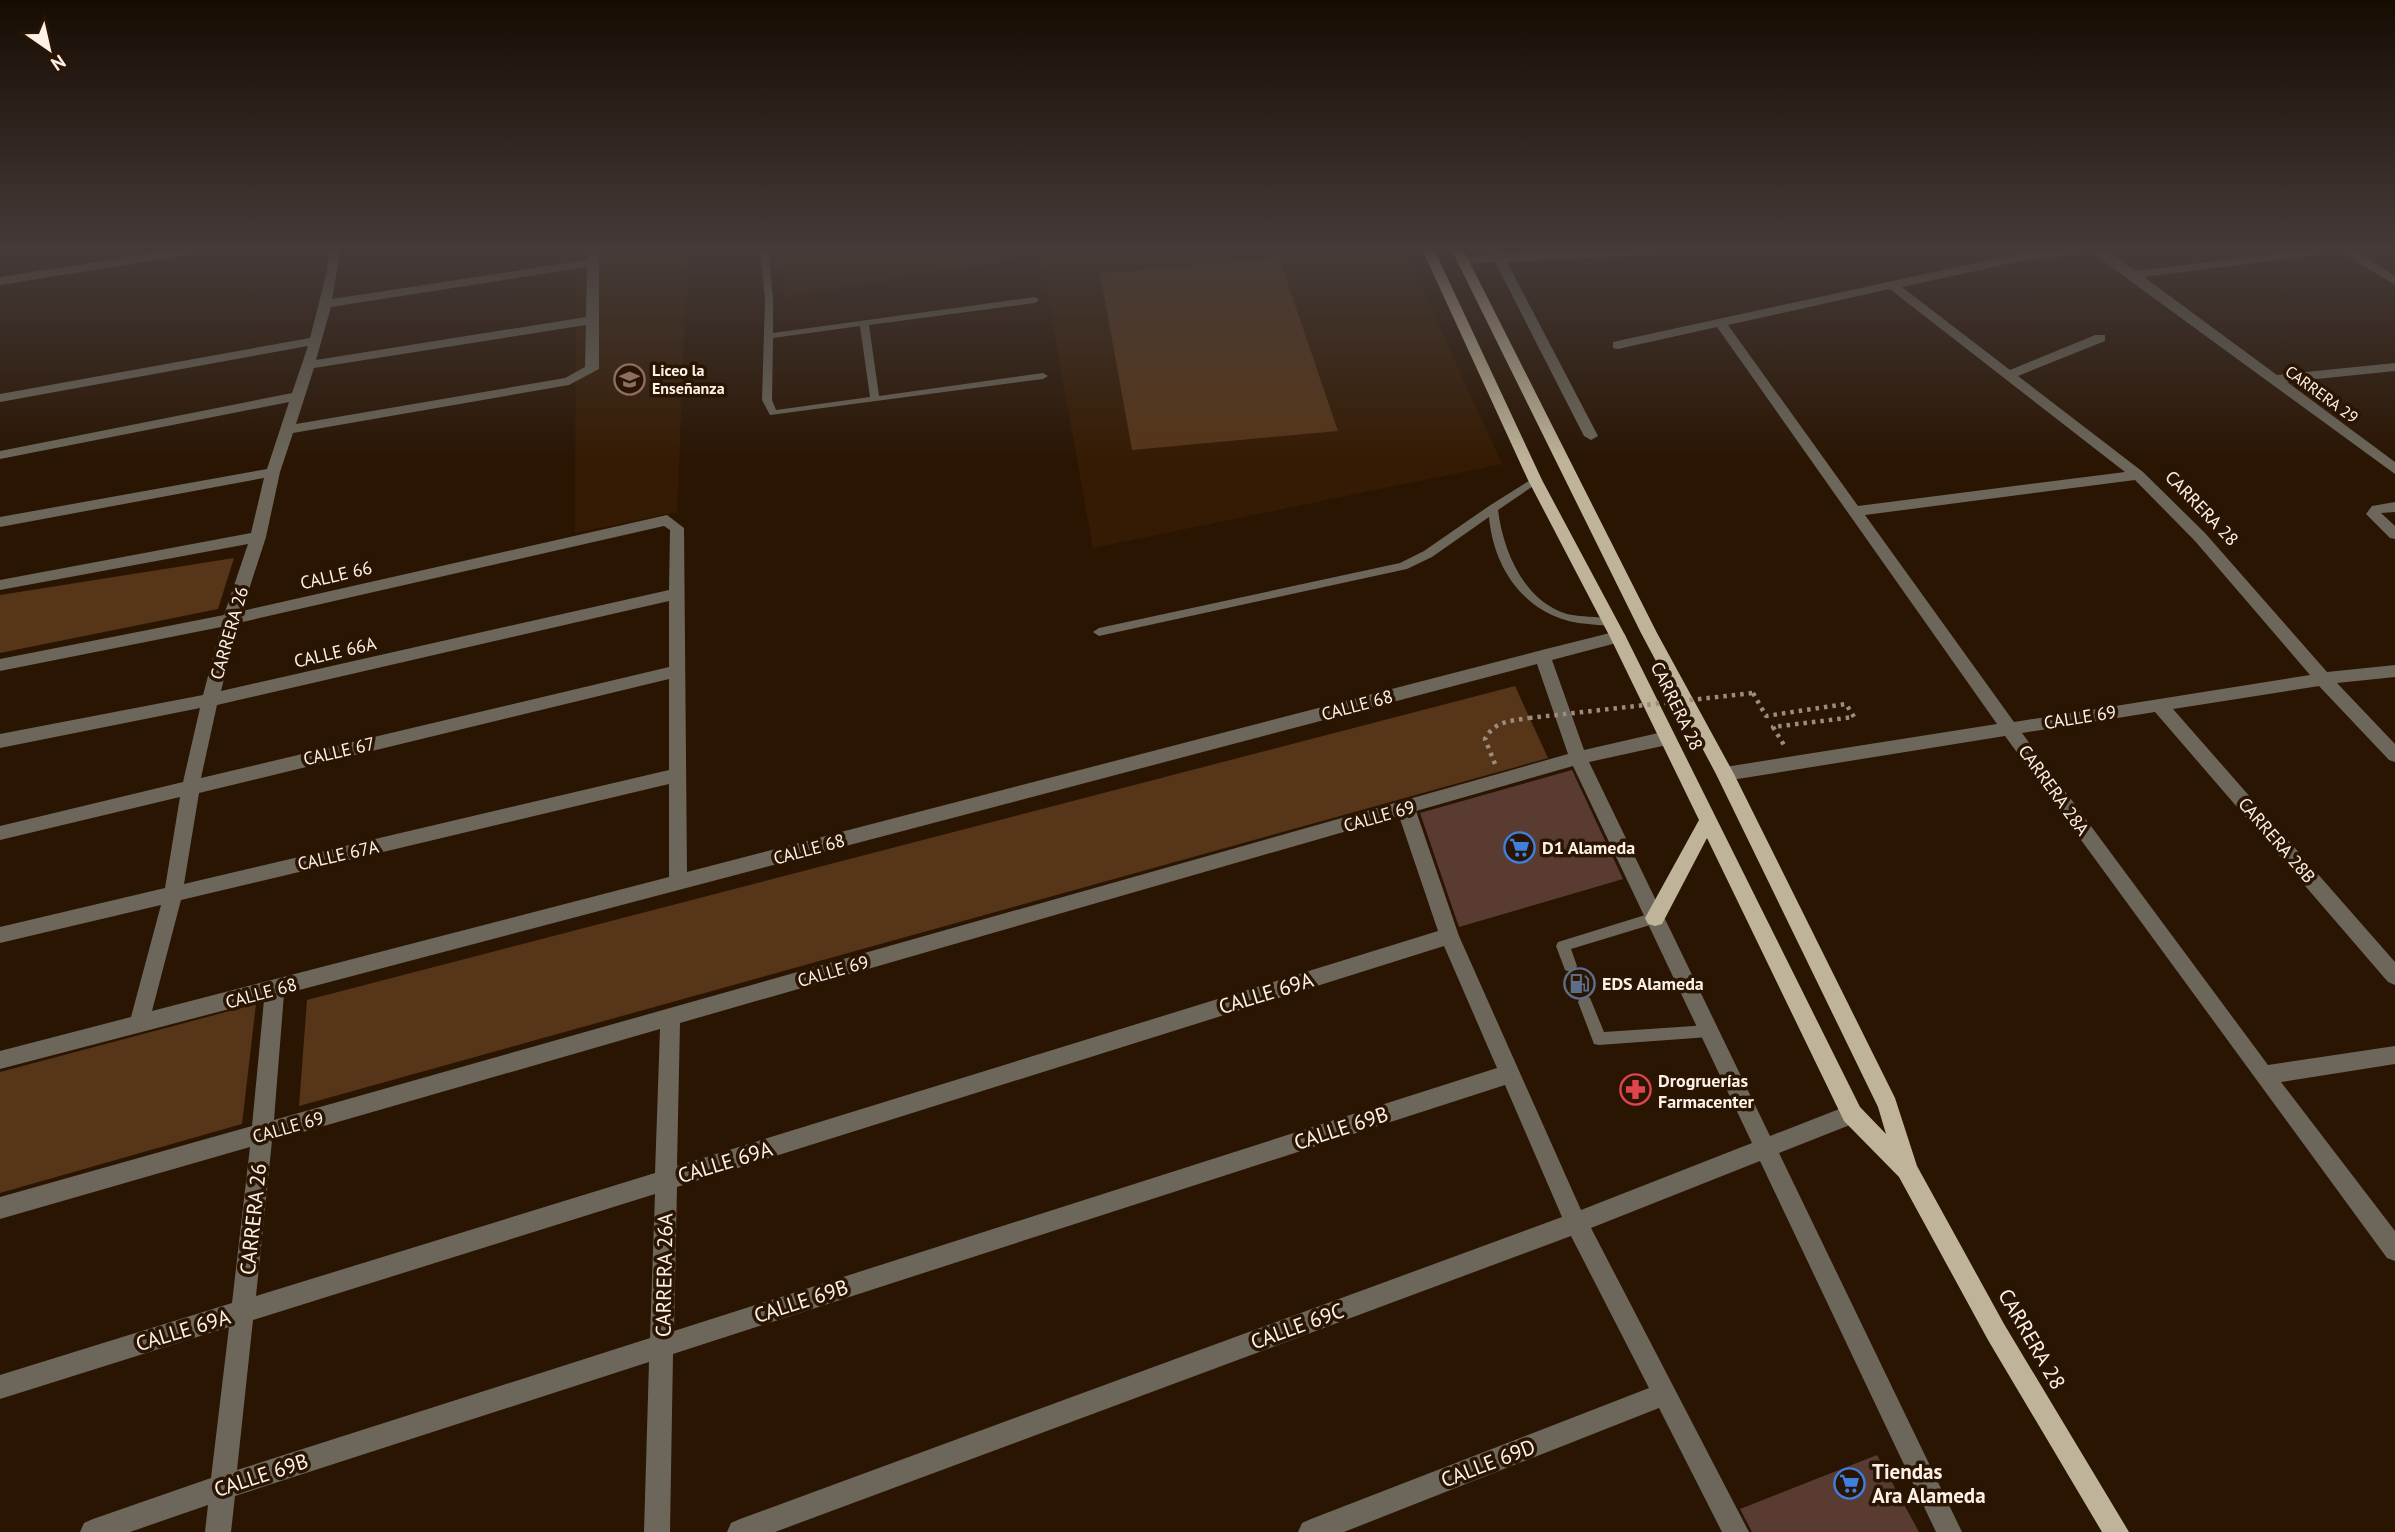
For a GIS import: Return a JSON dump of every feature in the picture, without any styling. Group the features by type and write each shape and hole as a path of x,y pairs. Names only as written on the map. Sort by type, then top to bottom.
{"main road":[{"name":"CARRERA 28","path":"1460,318 1535,480 1614,630 1852,1114 1907,1171"},
{"name":"CARRERA 28","path":"1492,318 1649,633 1725,774 1888,1105 1907,1171 1996,1332 2116,1532"},
{"path":"1655,918 1708,820"}],"street":[{"name":"CARRERA 26","path":"139,1024 173,894 191,785 210,700 231,619 258,537 273,472 309,365 321,318"},
{"path":"1530,318 1591,436"},
{"path":"1618,345 1747,318"},
{"name":"CARRERA 28","path":"1936,318 2138,475 2200,537 2323,679 2395,755"},
{"name":"CARRERA 29","path":"2189,318 2395,468"},
{"path":"286,430 569,381 592,369 592,320 309,365"},
{"name":"CARRERA 28A","path":"1721,324 2010,728 2263,1075 2395,1250"},
{"path":"2009,375 2100,338"},
{"path":"0,398 316,341"},
{"path":"2272,380 2395,367"},
{"path":"0,455 299,396"},
{"path":"0,522 273,472"},
{"path":"1857,511 2138,475"},
{"path":"2395,507 2377,509 2373,514 2395,534"},
{"name":"CALLE 66","path":"0,665 231,619 667,520 677,528 677,594"},
{"path":"0,585 258,537"},
{"path":"677,594 678,883"},
{"name":"CALLE 66A","path":"0,741 210,700 677,594"},
{"name":"CALLE 68","path":"0,1060 1542,656 1614,630"},
{"path":"1542,656 1578,758 1949,1532"},
{"name":"CALLE 67","path":"0,833 191,785 678,671"},
{"name":"CALLE 69","path":"1725,774 2323,679 2395,671"},
{"name":"CARRERA 28B","path":"2159,705 2395,976"},
{"name":"CALLE 69","path":"0,1208 1578,758 1667,738"},
{"name":"CALLE 67A","path":"0,935 676,775"},
{"path":"1406,808 1449,936 1576,1223 1736,1532"},
{"name":"CALLE 69A","path":"0,1387 1449,936"},
{"name":"CARRERA 26","path":"218,1532 262,1134 275,989"},
{"name":"CARRERA 26A","path":"657,1532 670,1018"},
{"path":"2263,1075 2395,1055"},
{"name":"CALLE 69B","path":"93,1532 223,1487 1510,1074"},
{"name":"CALLE 69C","path":"740,1532 1576,1223 1852,1114"},
{"name":"CALLE 69D","path":"1311,1532 1664,1394"}],"lane":[{"path":"768,318 767,400 773,413 1043,376"},
{"path":"768,336 898,318"},
{"path":"864,323 875,399"},
{"path":"1099,632 1403,566 1428,554 1535,480"},
{"path":"1493,508 1493,525 1501,553 1515,577 1536,601 1560,616 1614,630"},
{"path":"1570,966 1563,946 1655,918"},
{"path":"1584,1002 1599,1039 1709,1031"}],"path":[{"path":"1502,781 1485,739 1488,731 1496,724 1753,693 1766,716 1846,704 1854,717 1773,727 1795,762"}],"shaded area":[{"name":"Liceo la Enseñanza","path":"576,318 685,318 677,512 575,533"},
{"path":"1051,318 1436,318 1502,464 1093,548"},
{"path":"1108,318 1300,318 1338,431 1132,450"},
{"path":"234,558 218,609 0,653 0,595"},
{"path":"1515,686 1548,758 299,1106 307,1000"},
{"path":"256,1004 242,1124 0,1193 0,1072"}],"building":[{"name":"D1 Alameda","path":"1572,770 1623,879 1459,927 1420,813"},
{"name":"Tiendas Ara Alameda","path":"1877,1455 1919,1532 1752,1532 1740,1509"}],"place":[{"name":"Liceo la Enseñanza","path":"629,379"},
{"name":"D1 Alameda","path":"1519,847"},
{"name":"EDS Alameda","path":"1579,983"},
{"name":"Drogruerías Farmacenter","path":"1635,1090"},
{"name":"Tiendas Ara Alameda","path":"1849,1483"}]}
